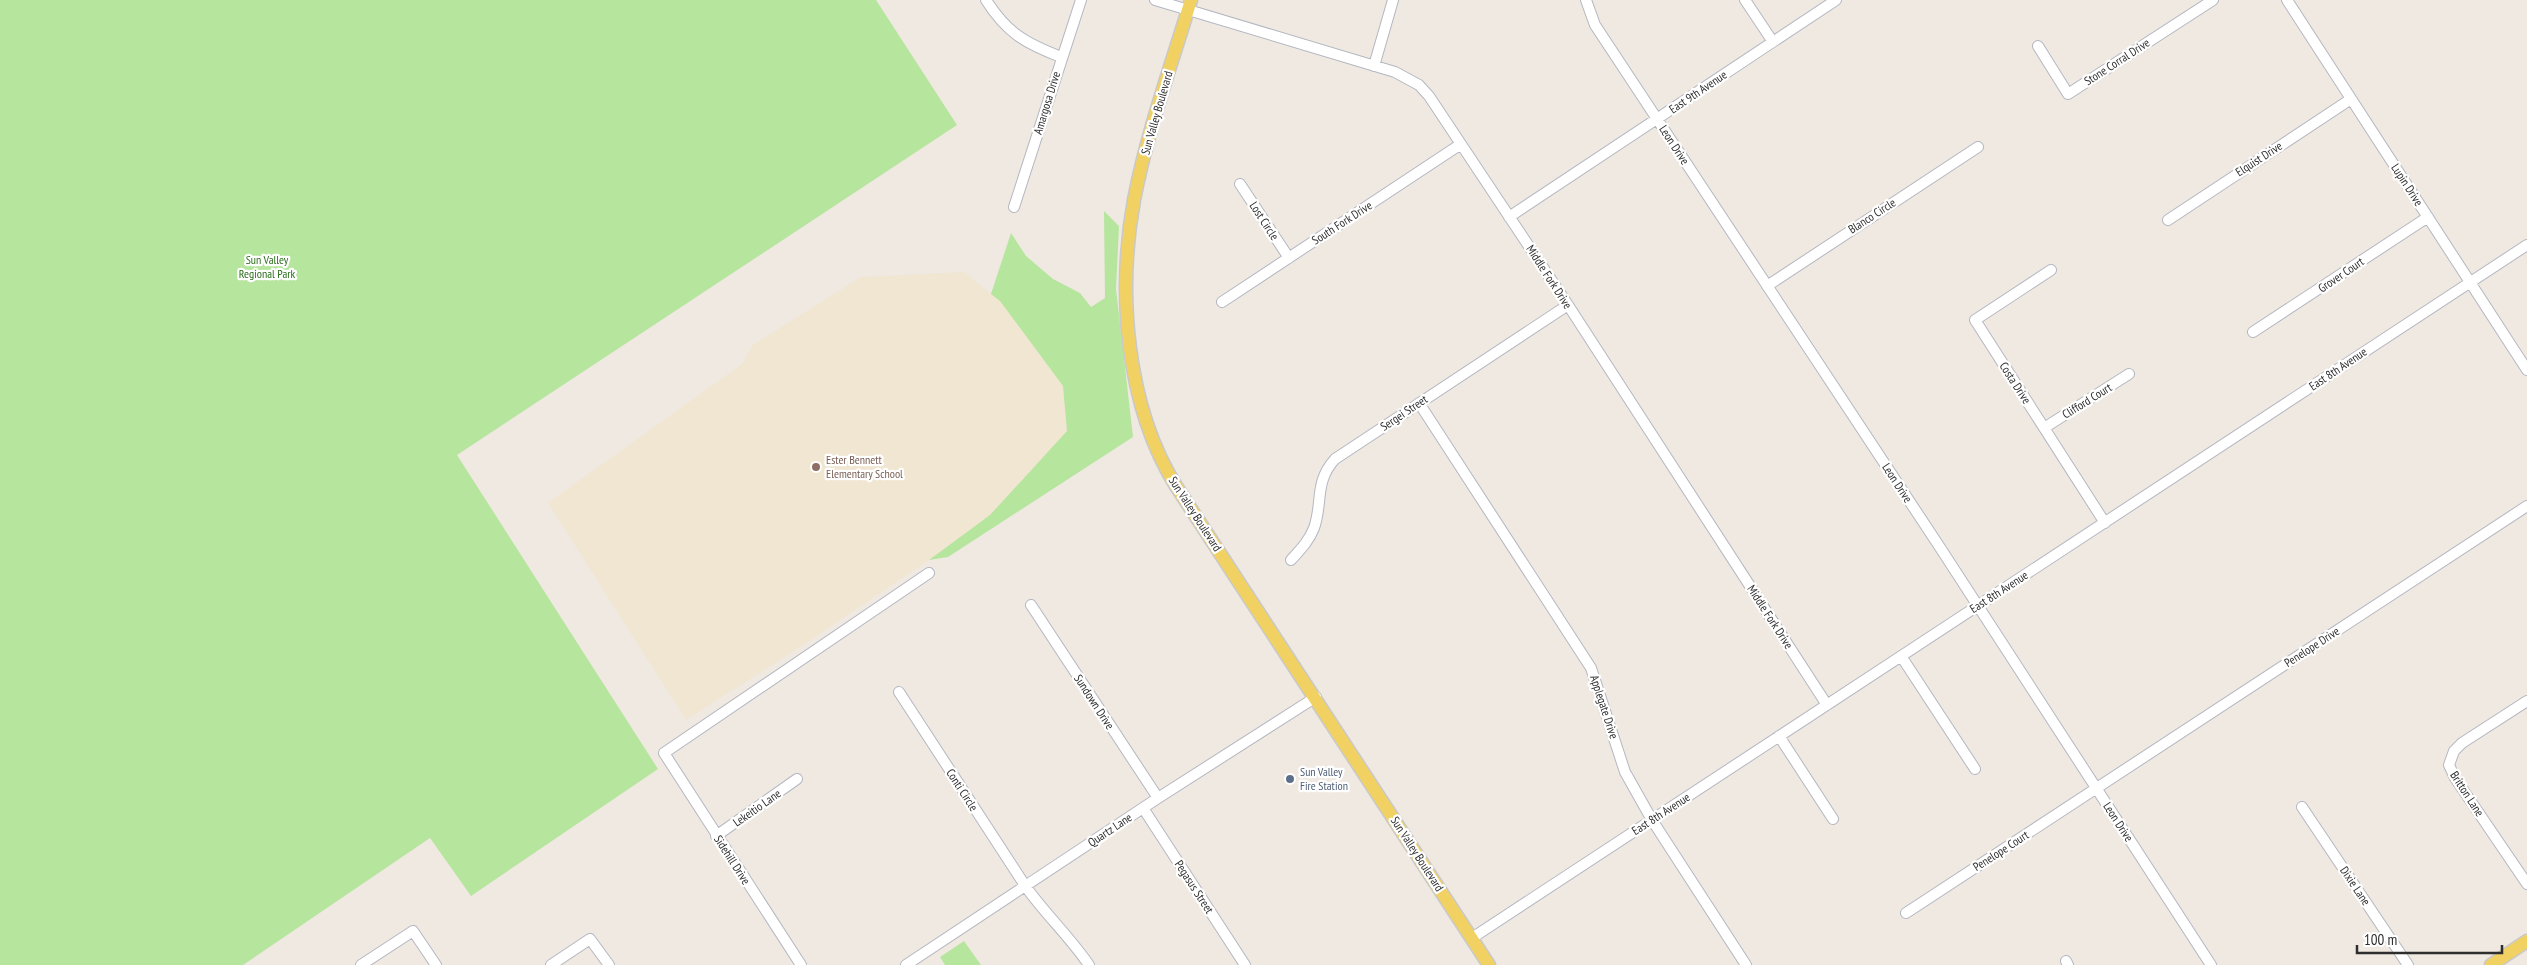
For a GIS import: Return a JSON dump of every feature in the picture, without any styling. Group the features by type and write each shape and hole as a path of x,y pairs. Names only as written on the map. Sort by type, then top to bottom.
{"main road":[{"name":"Sun Valley Boulevard","path":"1189,5 1140,170 1130,232 1129,325 1137,392 1151,439 1167,472 1316,697 1489,965"},
{"path":"2491,965 2527,942"}],"street":[{"path":"986,0 997,18 1020,39 1061,57"},
{"name":"Amargosa Drive","path":"1014,207 1081,0"},
{"name":"Middle Fork Drive","path":"1155,0 1189,5 1401,75 1419,85 1429,96 1568,305 1827,705"},
{"path":"1374,66 1393,0"},
{"name":"Leon Drive","path":"1586,0 1595,25 1978,606 2211,965"},
{"path":"1745,0 1773,42"},
{"name":"East 9th Avenue","path":"1510,217 1836,0"},
{"name":"Stone Corral Drive","path":"2038,46 2068,94 2213,0"},
{"name":"Lupin Drive","path":"2287,0 2527,370"},
{"name":"Elquist Drive","path":"2168,220 2351,98"},
{"name":"South Fork Drive","path":"1222,302 1461,144"},
{"name":"Blanco Circle","path":"1767,286 1978,146"},
{"name":"Lost Circle","path":"1240,184 1288,258"},
{"name":"Grover Court","path":"2253,332 2428,217"},
{"name":"East 8th Avenue","path":"1472,938 2527,245"},
{"name":"Costa Drive","path":"2051,270 1975,320 2105,523"},
{"name":"Sergei Street","path":"1291,560 1306,544 1315,526 1320,484 1328,467 1335,459 1568,305"},
{"name":"Clifford Court","path":"2044,428 2129,374"},
{"name":"Applegate Drive","path":"1420,403 1594,674 1625,772 1652,820 1746,965"},
{"name":"Penelope Drive","path":"2097,789 2527,506"},
{"name":"Sidehill Drive","path":"800,965 664,754 929,573"},
{"name":"Sundown Drive","path":"1031,605 1158,798"},
{"path":"1901,656 1975,769"},
{"name":"Conti Circle","path":"899,692 1026,887 1046,914 1071,938 1089,965"},
{"name":"Quartz Lane","path":"906,965 1158,798 1316,697"},
{"name":"Britton Lane","path":"2527,701 2462,743 2449,758 2449,765 2455,778 2527,884"},
{"path":"1779,736 1833,819"},
{"name":"Lekeitio Lane","path":"716,836 797,780"},
{"name":"Penelope Court","path":"1906,913 2097,789"},
{"name":"Dixie Lane","path":"2302,807 2408,965"},
{"name":"Pegasus Street","path":"1143,808 1245,965"},
{"path":"361,965 413,931 436,965"},
{"path":"551,965 590,939 609,965"}],"shaded area":[{"name":"Ester Bennett Elementary School","path":"964,272 1000,301 1063,386 1067,431 990,515 929,560 809,641 686,720 548,503 742,364 753,345 861,277"}],"green space":[{"name":"Sun Valley Regional Park","path":"0,0 876,0 957,125 457,455 658,769 471,896 430,838 243,965 0,965"},
{"path":"1104,211 1119,226 1116,289 1133,437 948,557 929,560 990,515 1067,431 1063,386 1000,301 991,294 1011,233 1026,256 1053,279 1080,293 1091,307 1105,298"},
{"path":"964,941 981,965 945,965 940,957"}],"place":[{"name":"Ester Bennett Elementary School","path":"816,467"},
{"name":"Sun Valley Fire Station","path":"1290,779"}]}
